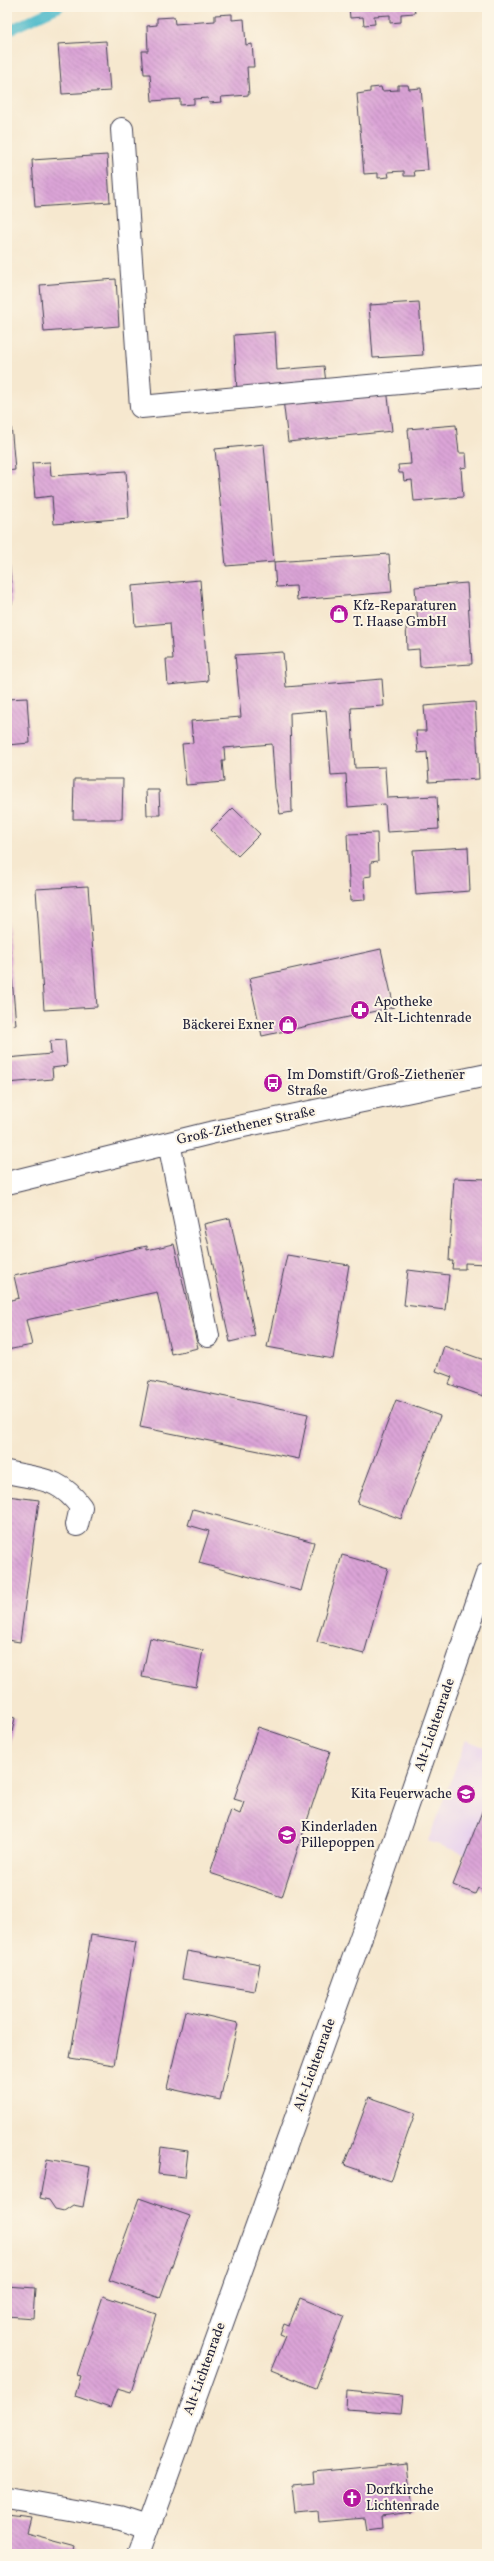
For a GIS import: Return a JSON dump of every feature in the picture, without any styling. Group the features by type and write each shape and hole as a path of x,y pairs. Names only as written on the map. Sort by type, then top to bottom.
{"street":[{"path":"122,129 141,407 487,376"},
{"name":"Groß-Ziethener Straße","path":"7,1182 169,1143 487,1075"},
{"path":"169,1143 208,1336"},
{"path":"7,1472 59,1484 71,1493 81,1507 77,1525"},
{"name":"Alt-Lichtenrade","path":"139,2554 370,1912 487,1574"},
{"path":"7,2498 120,2518 148,2527"}],"shaded area":[{"name":"Kita Feuerwache","path":"466,1740 487,1748 487,1862 428,1841"}],"building":[{"path":"349,7 414,7 415,13 401,14 401,22 390,23 390,15 374,16 375,24 364,25 363,17 350,18"},
{"path":"232,14 232,20 244,19 246,45 252,44 254,67 247,67 249,95 221,97 222,102 209,103 208,98 194,99 194,104 180,105 180,99 152,101 150,74 144,74 142,51 148,51 147,26 157,25 157,18 174,17 175,24 215,21 215,15"},
{"path":"106,41 110,91 62,94 58,44"},
{"path":"398,85 408,85 409,89 421,88 428,170 414,171 415,176 404,176 404,171 388,172 389,177 378,178 378,173 364,174 357,94 370,92 370,88 381,87 382,91 398,90"},
{"path":"107,155 110,202 35,207 32,160"},
{"path":"116,279 119,326 44,332 40,285"},
{"path":"419,302 423,355 373,358 369,305"},
{"path":"275,332 277,370 324,366 326,383 237,392 234,335"},
{"path":"387,388 392,431 288,442 283,399"},
{"path":"7,424 11,424 15,470 7,471"},
{"path":"456,425 459,453 466,453 467,467 461,468 463,497 414,501 412,480 404,481 403,473 399,473 398,465 411,464 408,429"},
{"path":"264,444 274,562 226,566 215,449"},
{"path":"50,462 51,476 126,471 129,518 54,524 52,496 35,498 32,463"},
{"path":"389,554 392,592 297,600 296,586 276,587 274,562"},
{"path":"7,557 9,557 12,604 7,604"},
{"path":"200,580 208,681 168,685 166,659 173,659 170,623 135,626 132,586"},
{"path":"467,583 472,664 420,667 419,649 407,650 406,625 418,625 415,587"},
{"path":"283,652 286,687 382,679 384,706 351,708 355,768 385,767 387,798 437,796 439,829 387,832 385,804 348,807 346,774 331,775 326,710 290,713 292,812 280,814 275,788 272,744 224,748 225,761 222,761 224,782 186,785 182,744 193,743 191,721 241,717 235,655"},
{"path":"27,698 30,743 7,745 7,699"},
{"path":"475,702 479,779 429,782 427,752 418,753 416,731 426,731 424,706"},
{"path":"74,779 123,779 122,819 73,819"},
{"path":"146,790 159,790 160,815 147,815"},
{"path":"233,808 260,834 238,856 211,830"},
{"path":"377,833 378,861 371,862 371,876 364,877 365,900 350,901 347,834"},
{"path":"468,847 470,891 416,895 413,850"},
{"path":"88,886 97,1007 44,1010 36,889"},
{"path":"7,918 16,1025 7,1026"},
{"path":"381,949 394,1007 262,1036 249,978"},
{"path":"65,1040 67,1066 52,1068 53,1079 7,1083 7,1058 51,1054 50,1041"},
{"path":"454,1178 487,1179 487,1264 465,1263 465,1269 452,1269 453,1261 449,1261"},
{"path":"230,1218 255,1336 230,1342 204,1224"},
{"path":"174,1244 198,1348 171,1354 157,1292 26,1320 32,1345 7,1350 7,1301 19,1298 14,1276 147,1246 147,1250"},
{"path":"287,1255 349,1265 333,1359 267,1347"},
{"path":"408,1270 449,1275 445,1310 404,1305"},
{"path":"444,1346 487,1361 487,1384 483,1396 449,1384 452,1377 436,1371"},
{"path":"149,1381 308,1414 299,1459 140,1427"},
{"path":"396,1400 440,1416 401,1519 357,1503"},
{"path":"7,1496 39,1500 20,1642 7,1640"},
{"path":"193,1509 314,1542 301,1591 199,1563 209,1531 188,1525"},
{"path":"342,1555 388,1568 364,1654 317,1642"},
{"path":"150,1638 203,1650 196,1687 142,1677"},
{"path":"7,1716 15,1718 8,1751 7,1750"},
{"path":"258,1727 330,1751 282,1897 210,1873 231,1810 240,1814 244,1802 234,1799"},
{"path":"487,1799 487,1892 478,1888 475,1894 453,1885"},
{"path":"91,1935 136,1942 114,2065 70,2058"},
{"path":"187,1951 260,1964 255,1991 182,1979"},
{"path":"185,2011 238,2023 220,2100 167,2088"},
{"path":"369,2097 415,2113 391,2181 344,2165"},
{"path":"161,2147 188,2151 185,2177 158,2174"},
{"path":"47,2159 90,2167 83,2207 73,2205 64,2211 55,2209 49,2200 40,2198"},
{"path":"139,2198 190,2216 160,2298 109,2280"},
{"path":"7,2286 35,2288 33,2318 7,2316"},
{"path":"103,2296 156,2314 131,2392 117,2388 110,2408 75,2396 81,2376 77,2375"},
{"path":"300,2298 344,2316 316,2388 271,2370 285,2336 280,2334 284,2323 289,2325"},
{"path":"347,2391 403,2396 401,2413 346,2409"},
{"name":"Dorfkirche Lichtenrade","path":"407,2463 412,2512 381,2516 382,2528 367,2530 365,2518 319,2522 318,2512 295,2514 292,2485 314,2483 313,2472"},
{"path":"7,2515 31,2518 27,2533 76,2546 74,2554 7,2554"}],"waterway":[{"path":"7,31 59,7"}],"place":[{"name":"Kfz-Reparaturen T. Haase GmbH","path":"339,614"},
{"name":"Apotheke Alt-Lichtenrade","path":"360,1010"},
{"name":"Bäckerei Exner","path":"288,1025"},
{"name":"Im Domstift/Groß-Ziethener Straße","path":"273,1083"},
{"name":"Kita Feuerwache","path":"466,1794"},
{"name":"Kinderladen Pillepoppen","path":"287,1835"},
{"name":"Dorfkirche Lichtenrade","path":"352,2498"}]}
